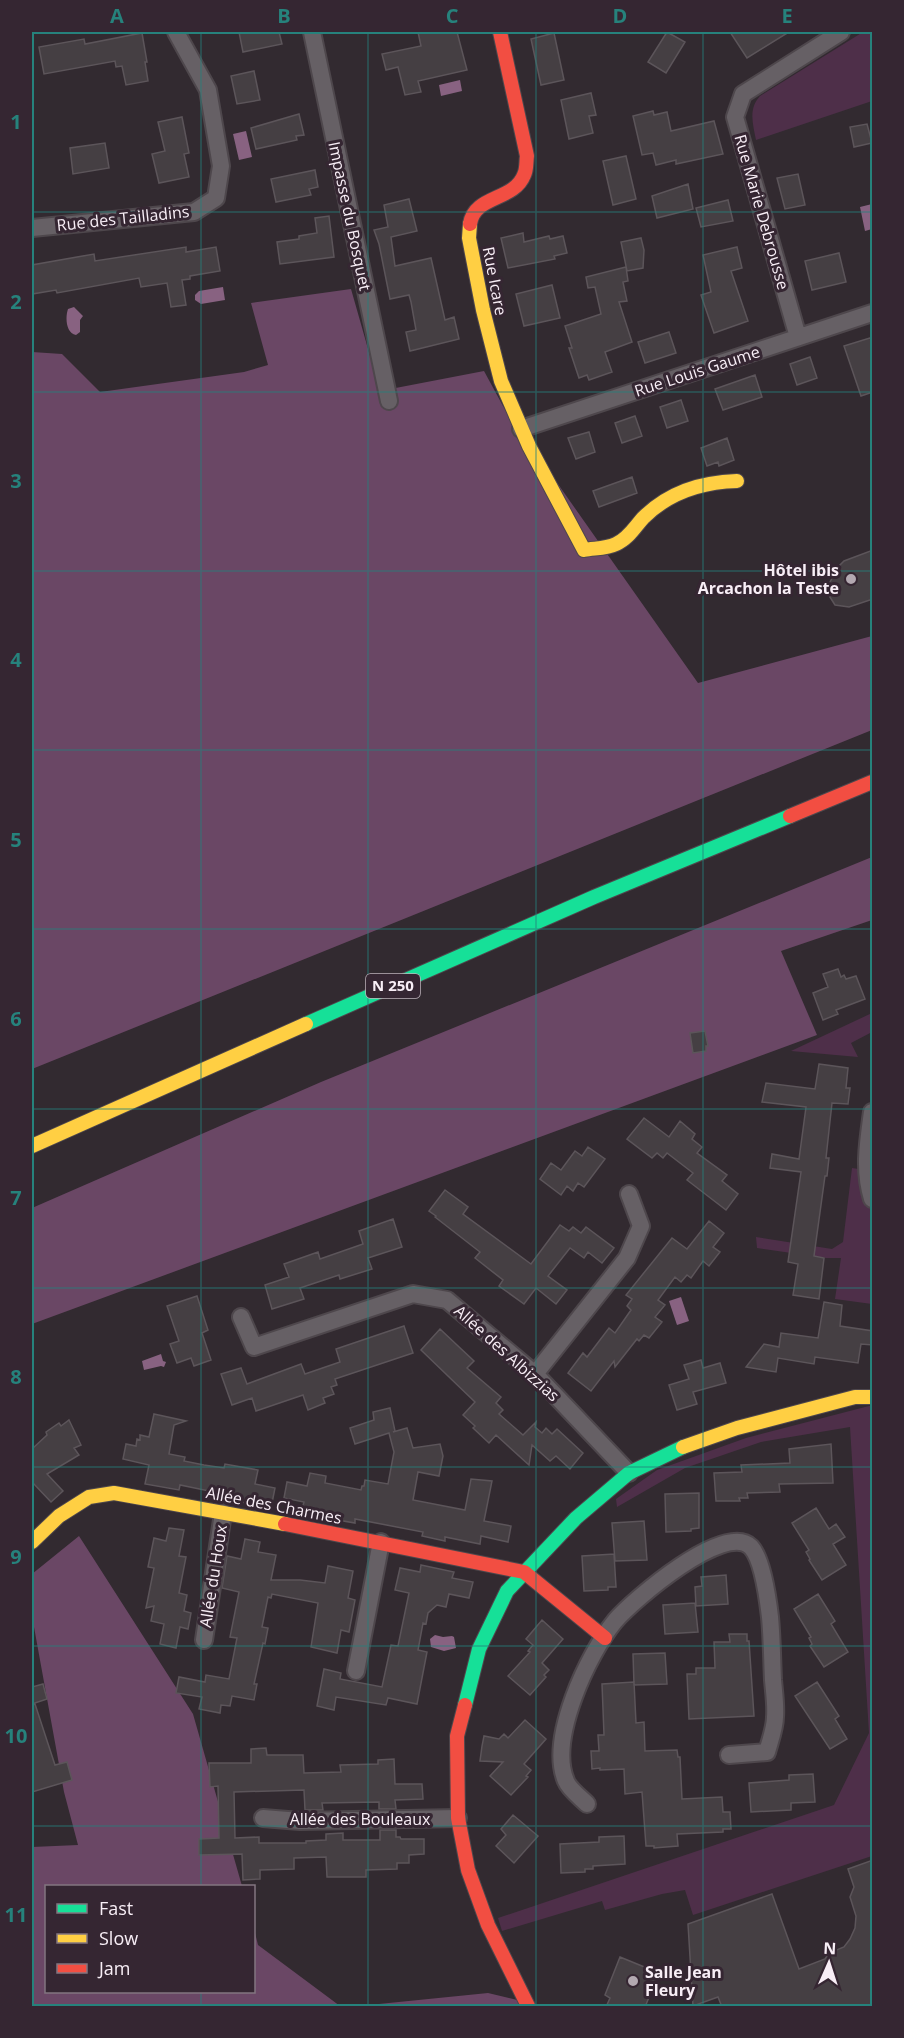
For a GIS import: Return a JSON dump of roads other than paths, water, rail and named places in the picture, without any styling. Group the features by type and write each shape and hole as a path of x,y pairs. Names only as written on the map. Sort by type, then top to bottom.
{"street":[{"name":"Rue des Tailladins","path":"32,228 194,212 216,198 220,166 207,90 176,32"},
{"name":"Impasse du Bosquet","path":"312,32 389,401"},
{"name":"Rue Icare","path":"500,32 528,166 517,189 479,205 468,225 492,351 510,405 584,550 618,544 649,512 664,501 709,483 723,480 737,481"},
{"name":"Rue Marie Debrousse","path":"798,337 735,117 743,94 841,32"},
{"name":"Rue Louis Gaume","path":"521,429 873,313"},
{"name":"N 250","path":"32,1146 594,897 873,782"},
{"path":"873,1112 866,1152 873,1199"},
{"path":"535,1374 627,1258 641,1226 629,1194"},
{"name":"Allée des Albizzias","path":"241,1317 254,1347 412,1294 447,1300 535,1374 629,1473"},
{"path":"528,2007 488,1924 468,1870 458,1818 457,1736 479,1649 507,1592 576,1518 629,1473 675,1450 737,1428 844,1400 873,1397"},
{"name":"Allée des Charmes","path":"32,1542 59,1516 89,1497 114,1493 381,1542 524,1572"},
{"name":"Allée du Houx","path":"204,1640 223,1513"},
{"path":"356,1671 381,1542"},
{"path":"587,1804 566,1783 561,1763 564,1733 572,1703 592,1656 615,1621 676,1568 709,1550 739,1542 750,1546 758,1558 769,1609 776,1717 767,1752 729,1755"},
{"path":"524,1572 604,1638"},
{"name":"Allée des Bouleaux","path":"263,1818 300,1821 458,1818"}],"place":[{"name":"Hôtel ibis Arcachon la Teste","path":"851,579"},
{"name":"Salle Jean Fleury","path":"633,1981"}]}
